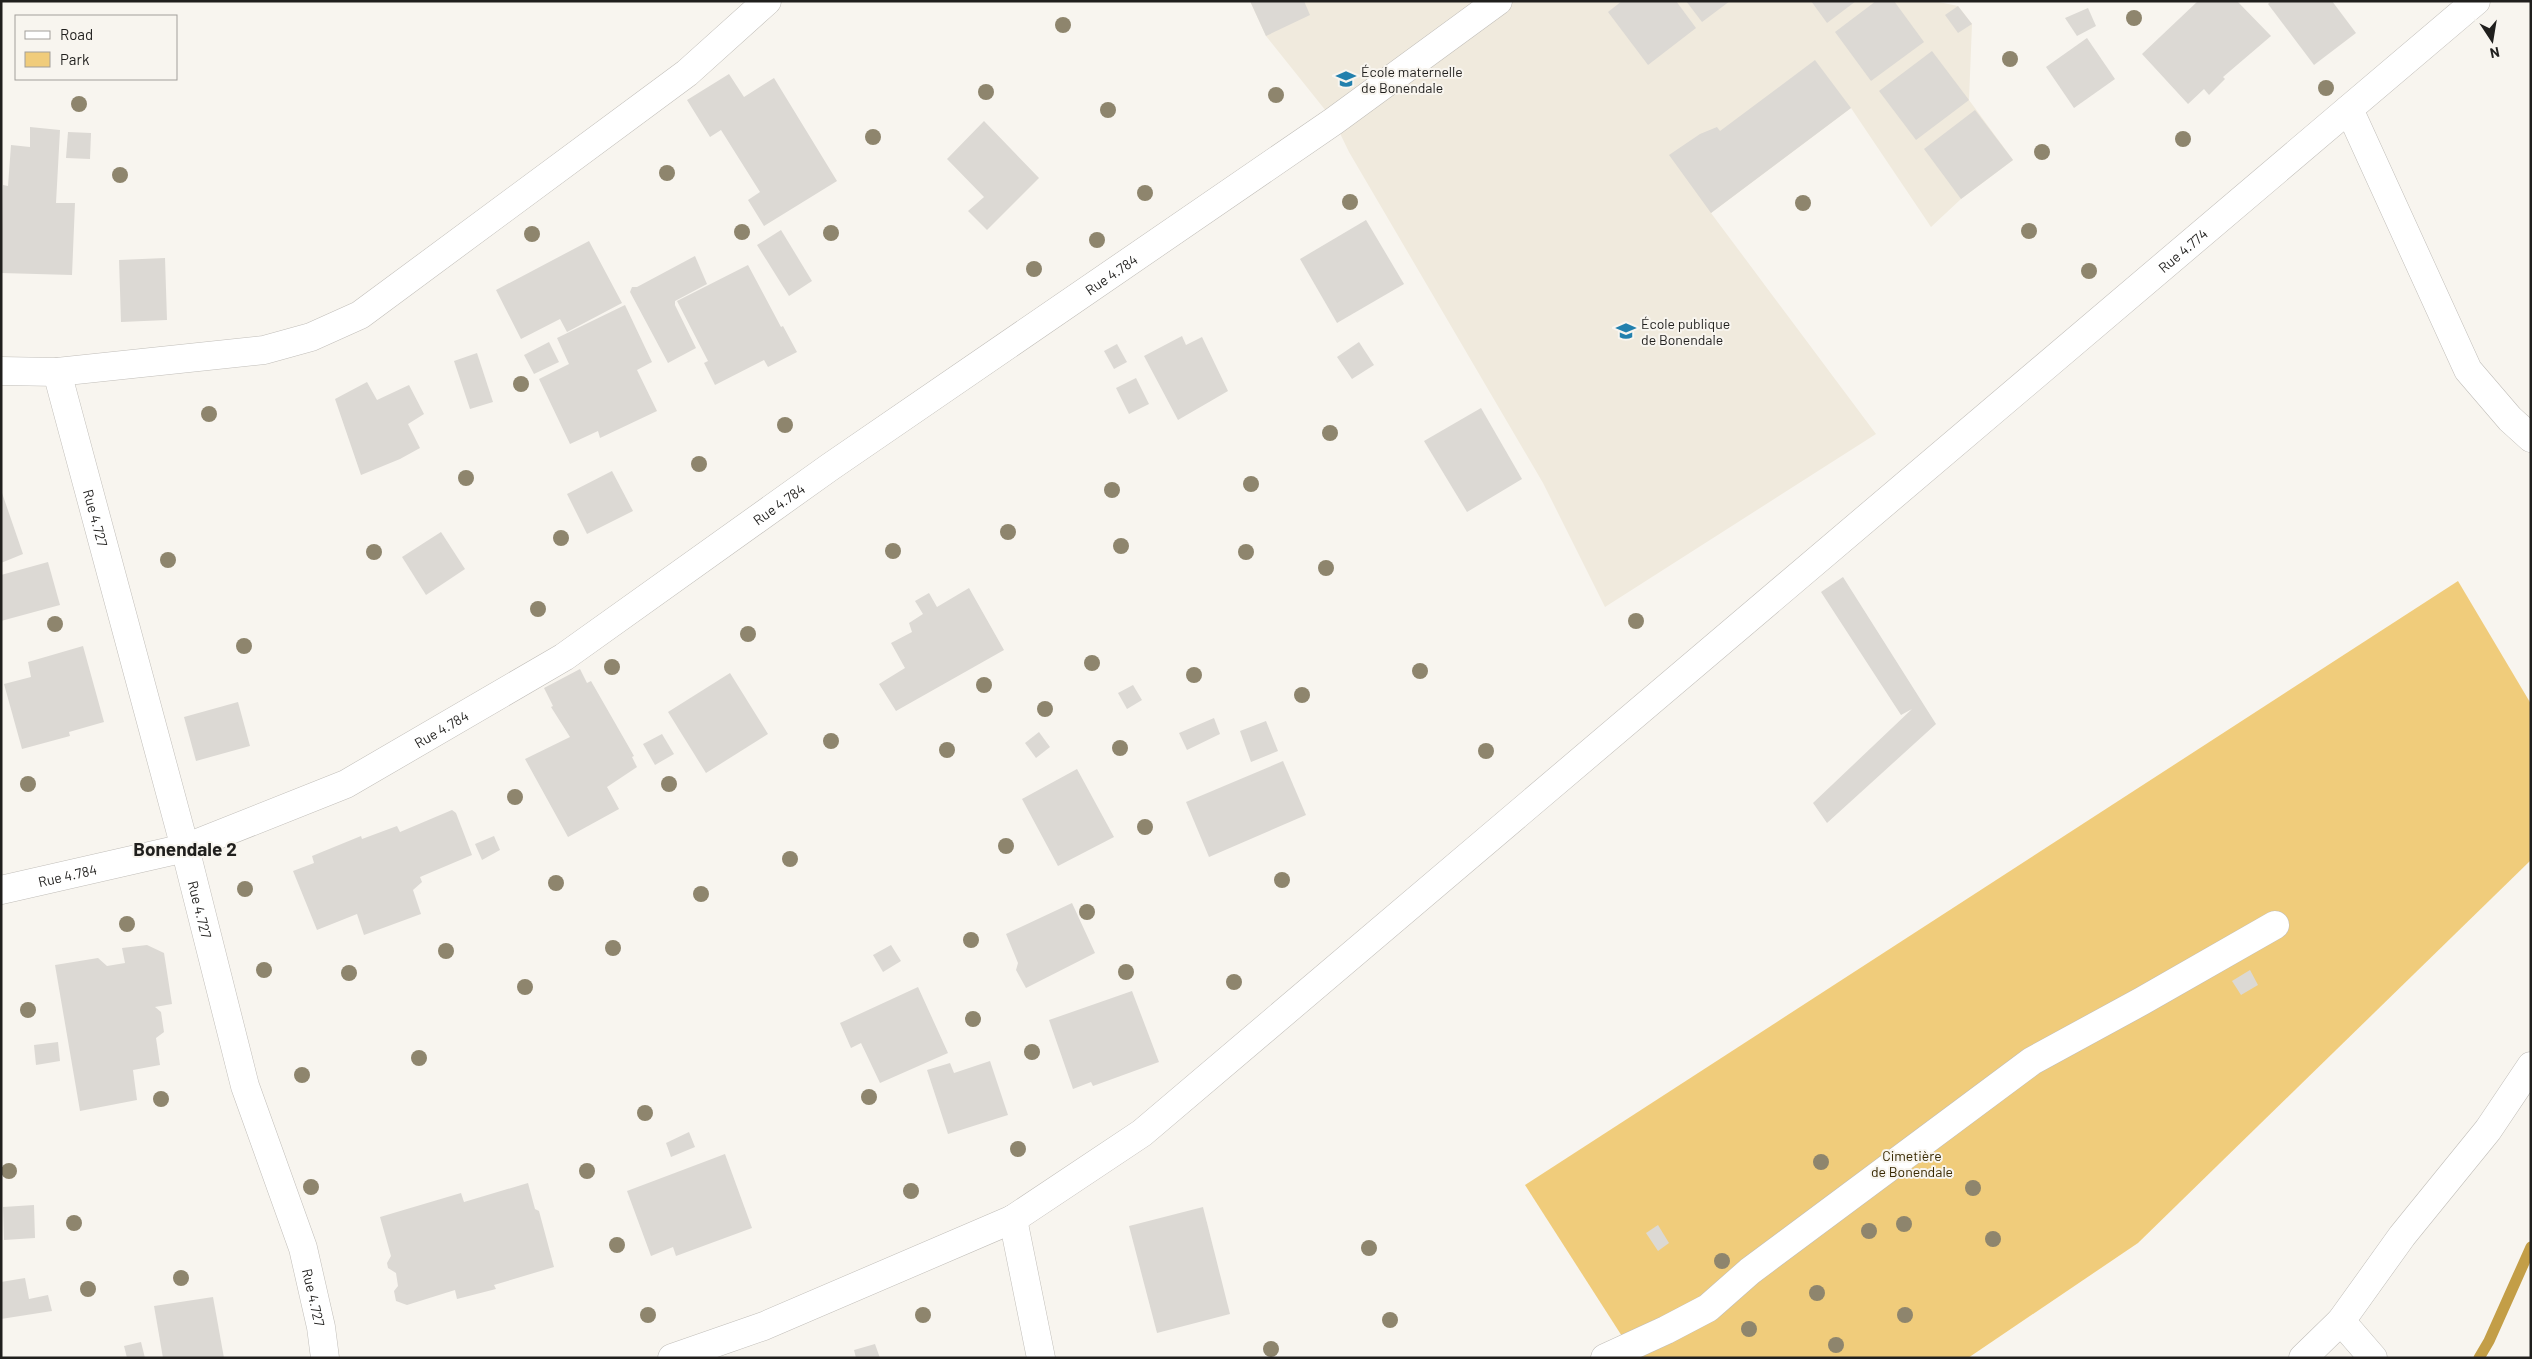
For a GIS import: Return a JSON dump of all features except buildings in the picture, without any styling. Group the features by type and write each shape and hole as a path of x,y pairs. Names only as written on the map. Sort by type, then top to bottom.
{"street":[{"path":"1,370 56,372 264,350 311,338 360,315 686,73 767,1"},
{"name":"Rue 4.784","path":"1,890 185,848 346,784 564,657 830,466 1334,121 1498,1"},
{"name":"Rue 4.774","path":"672,1358 764,1326 1013,1218 1142,1133 2476,1"},
{"path":"2349,109 2468,370 2510,419 2531,438"},
{"name":"Rue 4.727","path":"56,372 185,848 245,1086 303,1248 321,1327 325,1358"},
{"path":"1604,1358 1666,1330 1708,1308 1750,1271 2032,1061 2275,924"},
{"path":"2303,1358 2340,1321 2402,1236 2527,1080"},
{"path":"1013,1218 1041,1358"},
{"path":"2340,1321 2373,1358"}],"shaded area":[{"name":"École publique de Bonendale","path":"1250,1 1934,1 1958,6 1972,24 1969,100 2013,160 1961,199 1931,227 1851,108 1711,213 1876,434 1605,607 1543,483 1349,152 1334,121 1266,36"}],"green space":[{"name":"Cimetière de Bonendale","path":"2458,581 2531,704 2531,860 2138,1243 1968,1358 1636,1358 1525,1185"}],"waterway":[{"path":"2479,1358 2489,1341 2531,1247"}],"place":[{"name":"École maternelle de Bonendale","path":"1346,79"},
{"name":"École publique de Bonendale","path":"1626,331"}],"district":[{"name":"Bonendale 2","path":"185,848"}]}
